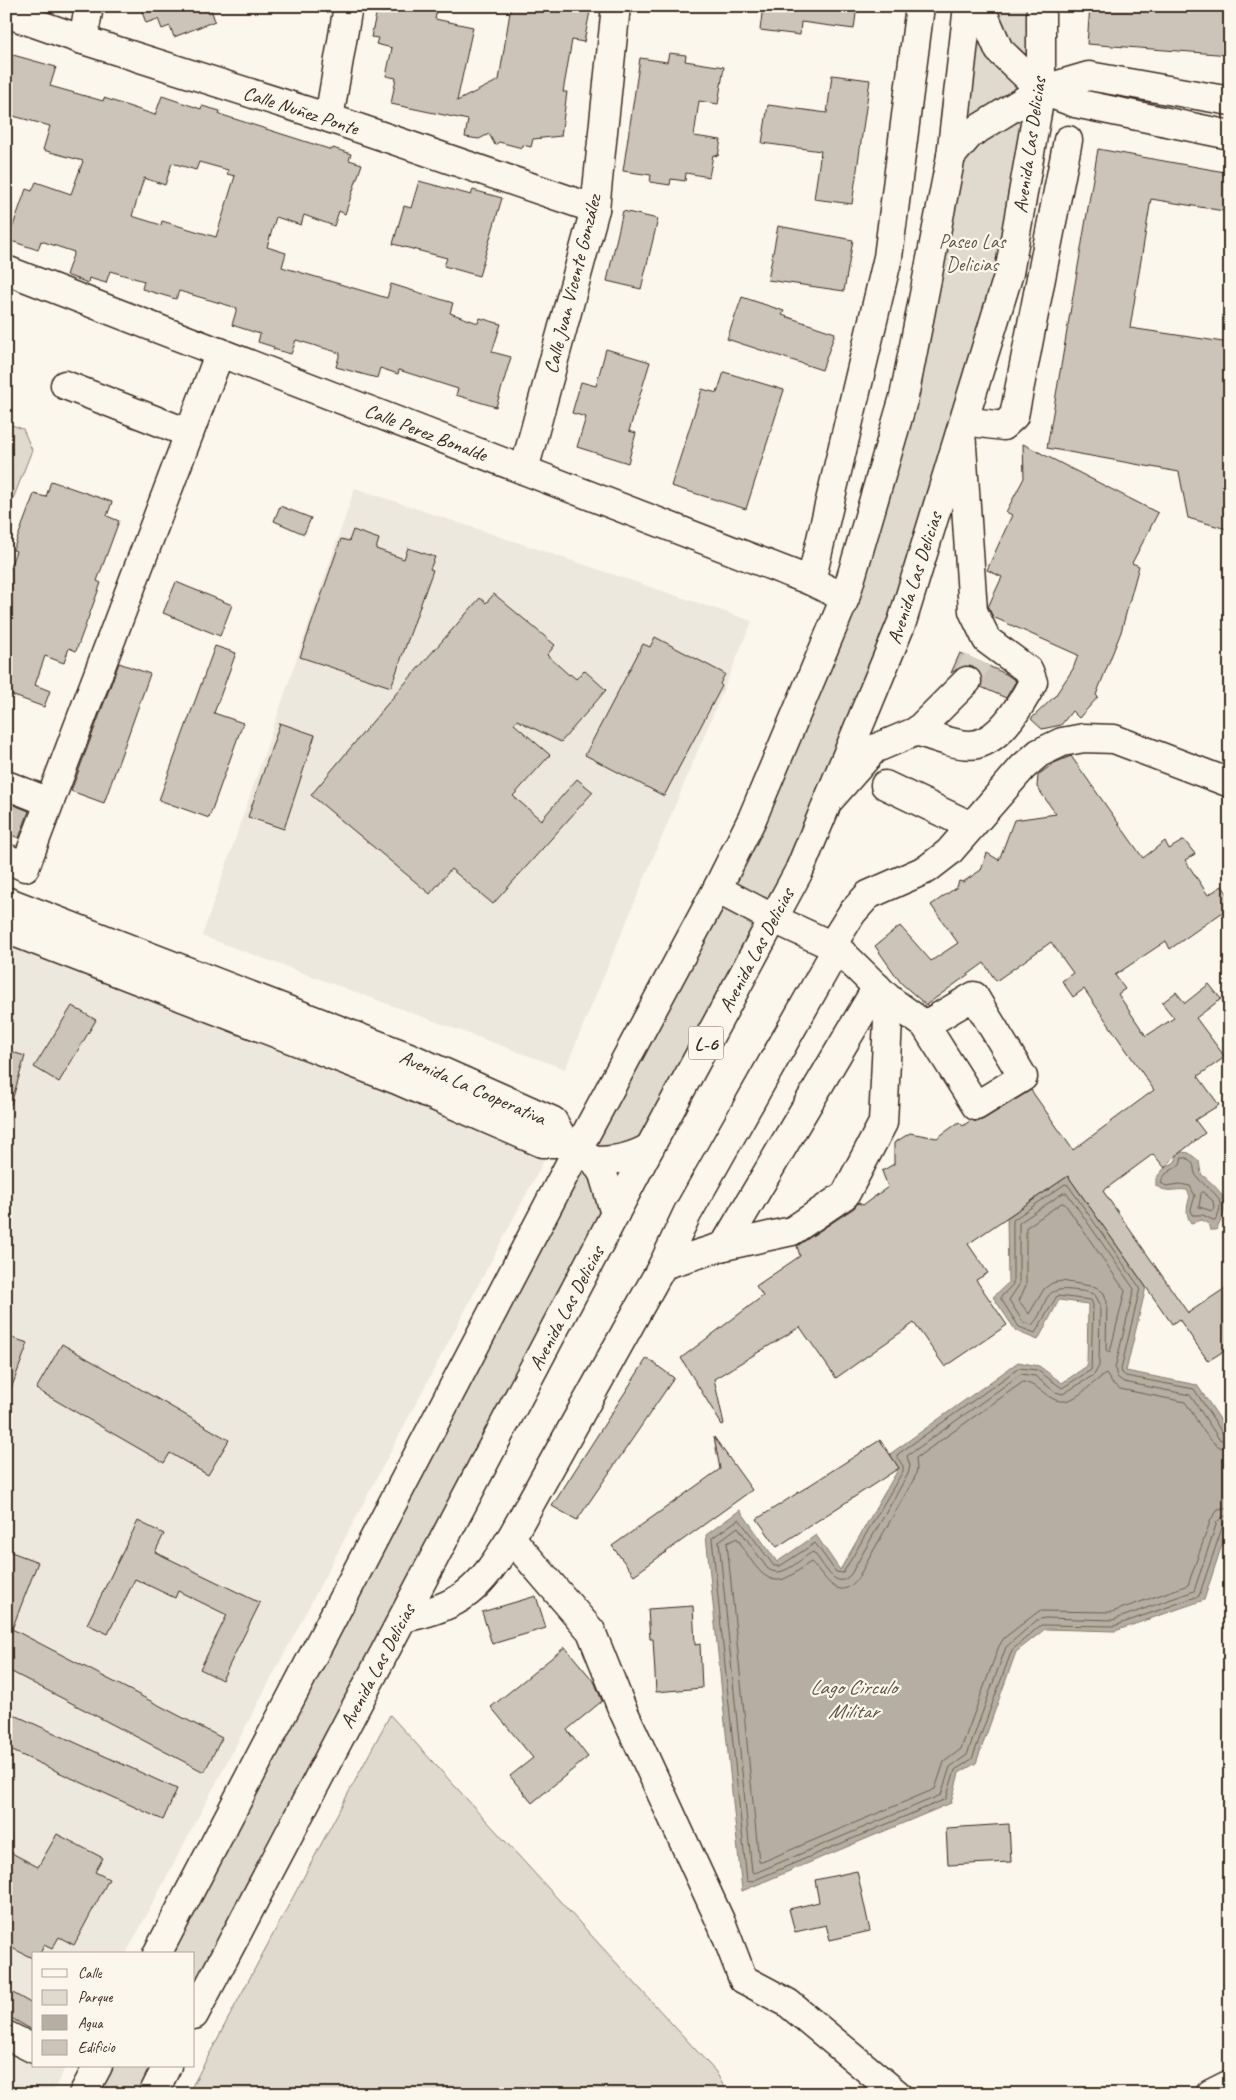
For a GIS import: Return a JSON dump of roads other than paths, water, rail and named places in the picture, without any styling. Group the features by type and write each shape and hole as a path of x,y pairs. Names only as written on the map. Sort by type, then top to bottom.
{"street":[{"path":"83,40 89,6"},
{"path":"329,118 348,6"},
{"name":"Calle Juan Vicente González","path":"524,470 595,209 616,6"},
{"path":"811,581 888,257 920,6"},
{"path":"158,1952 717,889 752,819 845,598 904,397 951,156 968,6"},
{"path":"980,6 999,50 1042,90 1075,103 1230,135"},
{"name":"Avenida Las Delicias","path":"195,2013 650,1147 799,871 902,622 1009,273 1042,90 1040,6"},
{"name":"Calle Nuñez Ponte","path":"6,13 83,40 329,118 595,209"},
{"path":"951,156 970,134 1042,90 1088,76 1230,101"},
{"path":"828,801 874,748 917,731 977,660 962,426 1003,426 1014,416 1068,140"},
{"path":"1025,184 1048,242"},
{"name":"Calle Perez Bonalde","path":"6,270 811,581 845,598"},
{"path":"6,858 25,867 220,352"},
{"path":"65,385 188,433"},
{"path":"917,731 944,740 976,745 991,738 1019,708 1033,682 1029,671 977,660"},
{"path":"403,1618 431,1613 464,1597 491,1570 511,1538 663,1265 687,1214 852,913 868,895 936,863 949,852 1023,766 1039,753 1062,742 1084,738 1114,738 1230,783"},
{"path":"6,786 50,802"},
{"path":"885,786 971,826"},
{"path":"717,889 774,919 834,946 883,993 925,1025"},
{"name":"Avenida La Cooperativa","path":"6,901 409,1057 552,1121 579,1152"},
{"name":"Avenida La Cooperativa","path":"6,928 397,1080 542,1143 579,1152"},
{"path":"724,1246 883,993"},
{"path":"663,1265 724,1246 792,1232 845,1195 883,1123 883,993"},
{"path":"579,1152 609,1161 637,1155 650,1147"},
{"path":"579,1152 602,1174 615,1214"},
{"path":"511,1538 591,1631 621,1706 723,1927 743,1979 788,2003 897,2094"},
{"path":"6,2035 32,2049"},
{"path":"83,2094 97,2068"},
{"path":"152,2094 166,2068"},
{"path":"1210,2094 1230,2084"}],"water":[{"path":"1182,1152 1189,1153 1199,1161 1201,1174 1215,1186 1223,1198 1224,1212 1216,1230 1210,1230 1208,1223 1202,1220 1191,1223 1187,1213 1190,1196 1187,1190 1168,1190 1156,1186 1156,1178"},
{"name":"Lago Circulo Militar","path":"1068,1176 1146,1287 1126,1371 1197,1385 1230,1434 1230,1520 1204,1600 1115,1631 1045,1629 1016,1652 976,1763 959,1773 951,1803 742,1891 706,1535 740,1510 777,1562 816,1535 840,1570 899,1468 890,1454 1018,1362 1039,1366 1062,1383 1087,1366 1088,1304 1059,1300 1038,1340 1016,1331 993,1297 1008,1283 1007,1218"}],"tunnel":[{"path":"967,681 977,660"}],"park label":[{"name":"Paseo Las Delicias","path":"972,252"}]}
